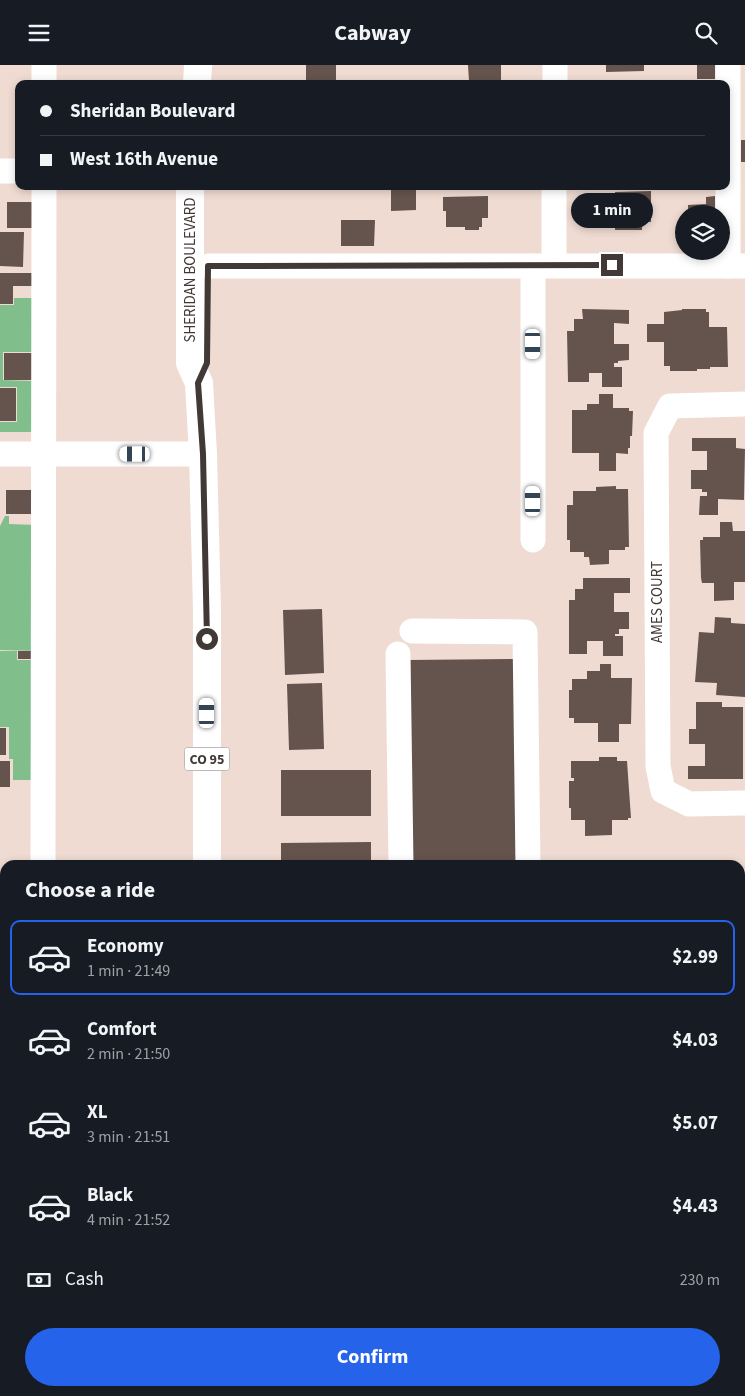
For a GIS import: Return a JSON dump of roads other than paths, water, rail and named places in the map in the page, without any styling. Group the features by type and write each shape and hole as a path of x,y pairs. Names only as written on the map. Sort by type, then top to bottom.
{"main road":[{"path":"197,80 198,65"},
{"name":"SHERIDAN BOULEVARD","path":"190,190 190,363 198,383 203,454 207,610 207,860"},
{"name":"SHERIDAN BOULEVARD","path":"198,383 207,363 208,190"}],"street":[{"path":"44,65 44,80"},
{"path":"554,65 554,80"},
{"path":"728,65 729,80"},
{"path":"208,266 737,266 730,110"},
{"path":"0,171 15,171"},
{"path":"43,860 44,190"},
{"path":"533,540 543,266 553,190"},
{"name":"AMES COURT","path":"745,404 670,406 656,433 658,766 663,791 689,804 745,803"},
{"path":"0,454 203,454"},
{"path":"412,631 526,632 528,860"},
{"path":"398,654 401,860"}]}
